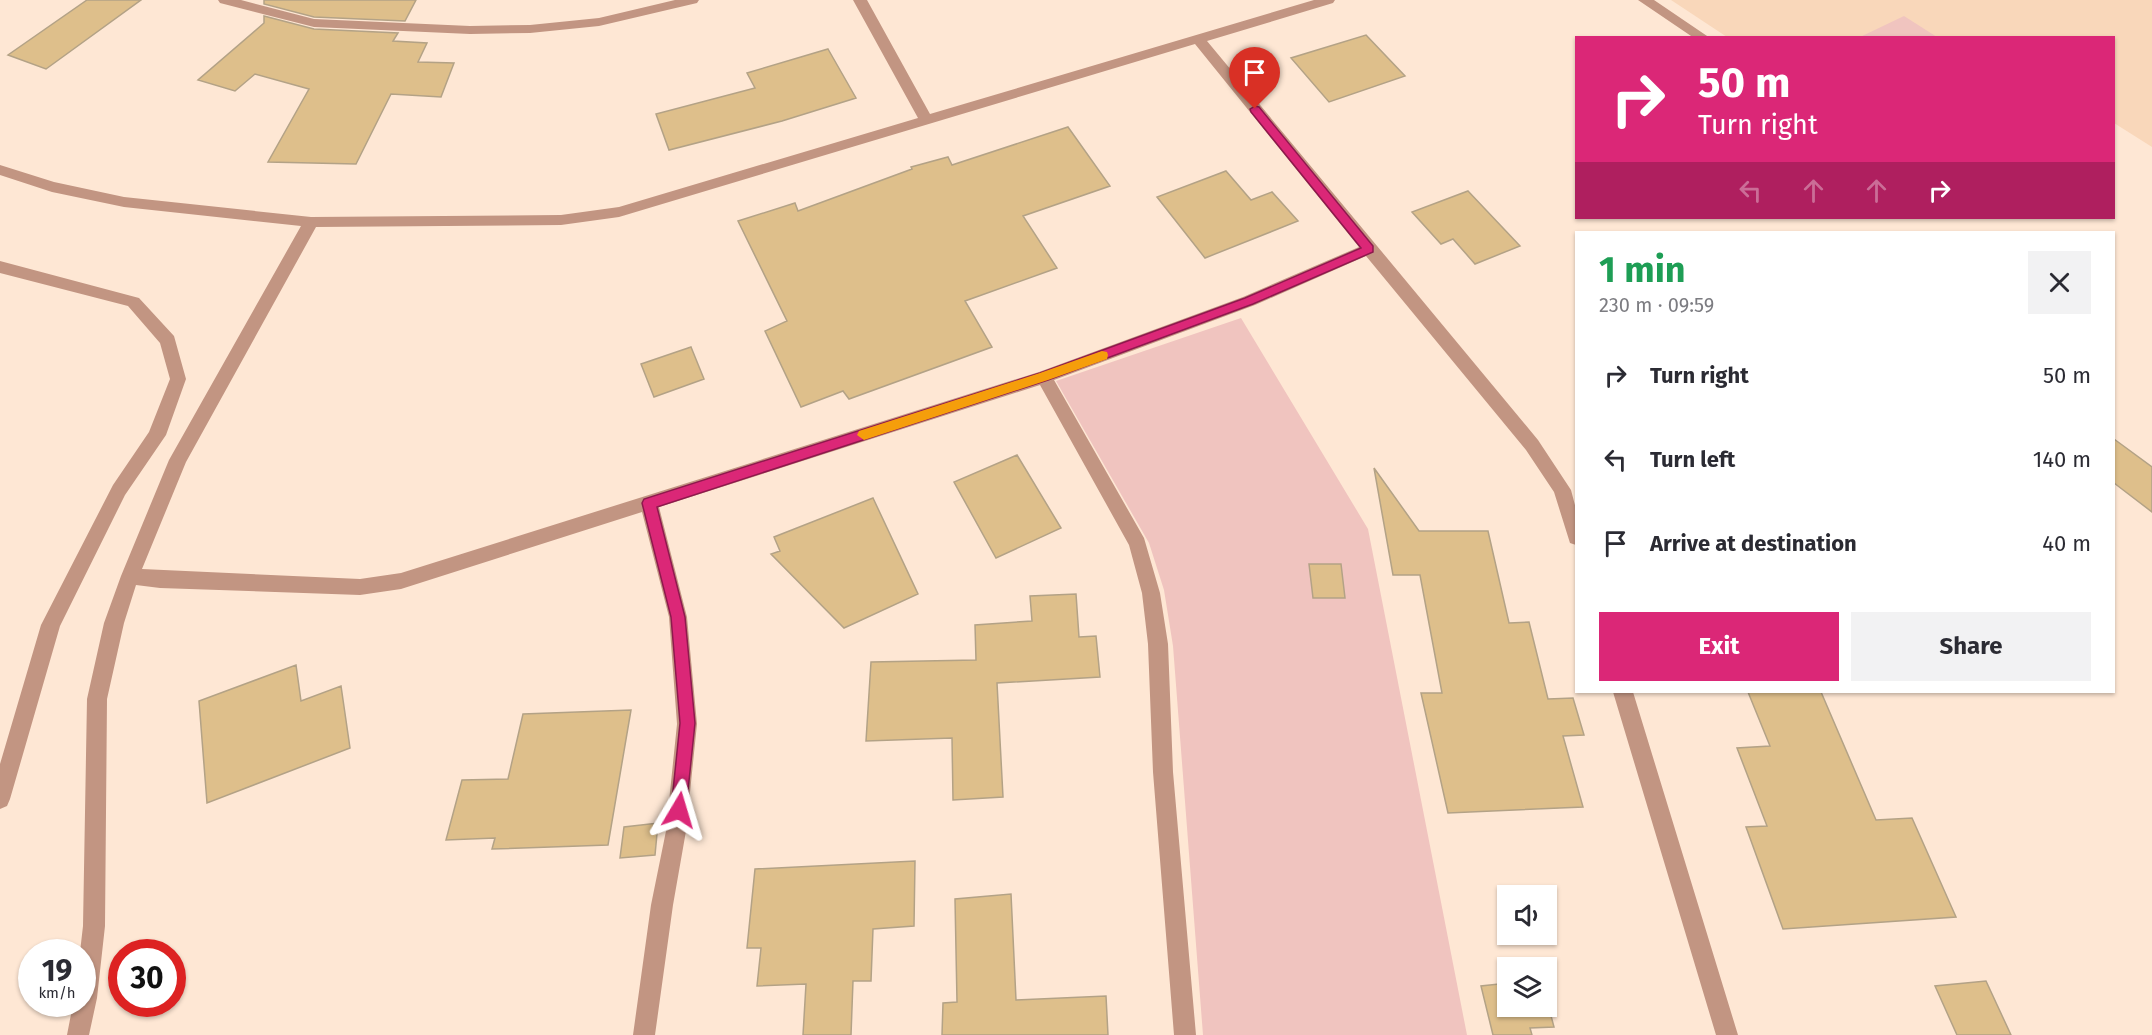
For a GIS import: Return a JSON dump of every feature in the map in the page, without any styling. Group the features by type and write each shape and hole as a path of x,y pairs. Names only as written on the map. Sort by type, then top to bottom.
{"street":[{"path":"225,0 314,23 470,30 530,29 598,22 692,0"},
{"path":"860,0 926,119"},
{"path":"0,170 52,187 124,202 311,222 561,220 619,212 1328,0"},
{"path":"1645,0 1701,36"},
{"path":"1198,39 1532,445 1562,490 1575,534"},
{"path":"78,1035 86,998 94,926 97,699 114,623 130,576 178,460 311,222"},
{"path":"130,576 160,580 343,587 401,581 1044,377 1249,301 1369,249"},
{"path":"0,267 21,270 133,302 168,340 177,379 157,435 119,490 51,625 0,799"},
{"path":"1044,377 1138,544 1151,593 1158,644 1163,772 1185,1035"},
{"path":"644,1035 662,905 676,831 687,723 678,617 649,503"},
{"path":"1623,693 1727,1035"}],"shaded area":[{"path":"1671,0 2152,0 2152,147 2115,124 2115,36 1725,36"},
{"path":"1904,16 1935,36 1862,36"},
{"path":"1241,318 1368,529 1467,1035 1203,1035 1173,646 1164,590 1149,543 1056,381"}],"building":[{"path":"87,0 141,0 46,69 8,55"},
{"path":"264,0 416,0 405,21 314,17 264,4"},
{"path":"264,16 314,29 398,33 393,41 427,43 418,62 454,63 441,97 391,94 356,164 268,162 309,89 255,74 235,91 198,80 264,23"},
{"path":"1366,35 1405,76 1329,102 1291,58"},
{"path":"828,49 856,98 782,121 669,150 656,114 755,88 747,73"},
{"path":"1068,127 1110,186 1023,216 1057,268 965,301 992,347 849,399 843,391 801,407 765,331 787,321 738,221 795,203 798,211 912,169 911,167 948,157 952,165"},
{"path":"1226,171 1251,200 1272,192 1298,221 1205,258 1157,197"},
{"path":"1468,191 1520,246 1475,264 1453,239 1441,244 1412,212"},
{"path":"691,347 704,379 654,397 641,364"},
{"path":"2115,440 2152,467 2152,512 2115,484"},
{"path":"1017,455 1061,528 996,558 954,482"},
{"path":"1374,468 1419,531 1488,531 1509,623 1529,622 1548,699 1573,698 1584,735 1563,736 1583,807 1448,813 1421,693 1442,693 1420,575 1393,575"},
{"path":"873,498 918,594 844,628 771,554 780,551 774,537"},
{"path":"1309,564 1341,564 1345,598 1313,598"},
{"path":"1076,594 1079,637 1096,636 1100,677 997,683 1003,797 953,800 952,738 866,741 871,662 976,660 975,625 1032,621 1030,596"},
{"path":"296,665 301,701 341,686 350,748 207,803 199,701"},
{"path":"1748,693 1821,693 1876,820 1912,818 1956,917 1783,929 1746,827 1767,826 1737,748 1770,746"},
{"path":"631,710 608,845 492,849 495,838 446,840 462,780 508,779 523,714"},
{"path":"658,823 655,855 620,858 624,827"},
{"path":"915,861 914,926 873,929 871,981 853,981 851,1035 803,1035 806,984 757,986 761,948 747,948 755,869"},
{"path":"1011,894 1016,1000 1106,996 1108,1035 942,1035 943,1003 957,1002 955,899"},
{"path":"1986,981 2011,1035 1957,1035 1935,986"},
{"path":"1497,984 1497,1017 1551,1017 1554,1027 1530,1028 1532,1035 1493,1035 1481,986"}],"slow traffic":[{"path":"864,435 1044,377 1102,355"}],"route":[{"path":"679,810 687,723 678,617 649,503 1044,377 1249,301 1369,249 1255,109"}]}
